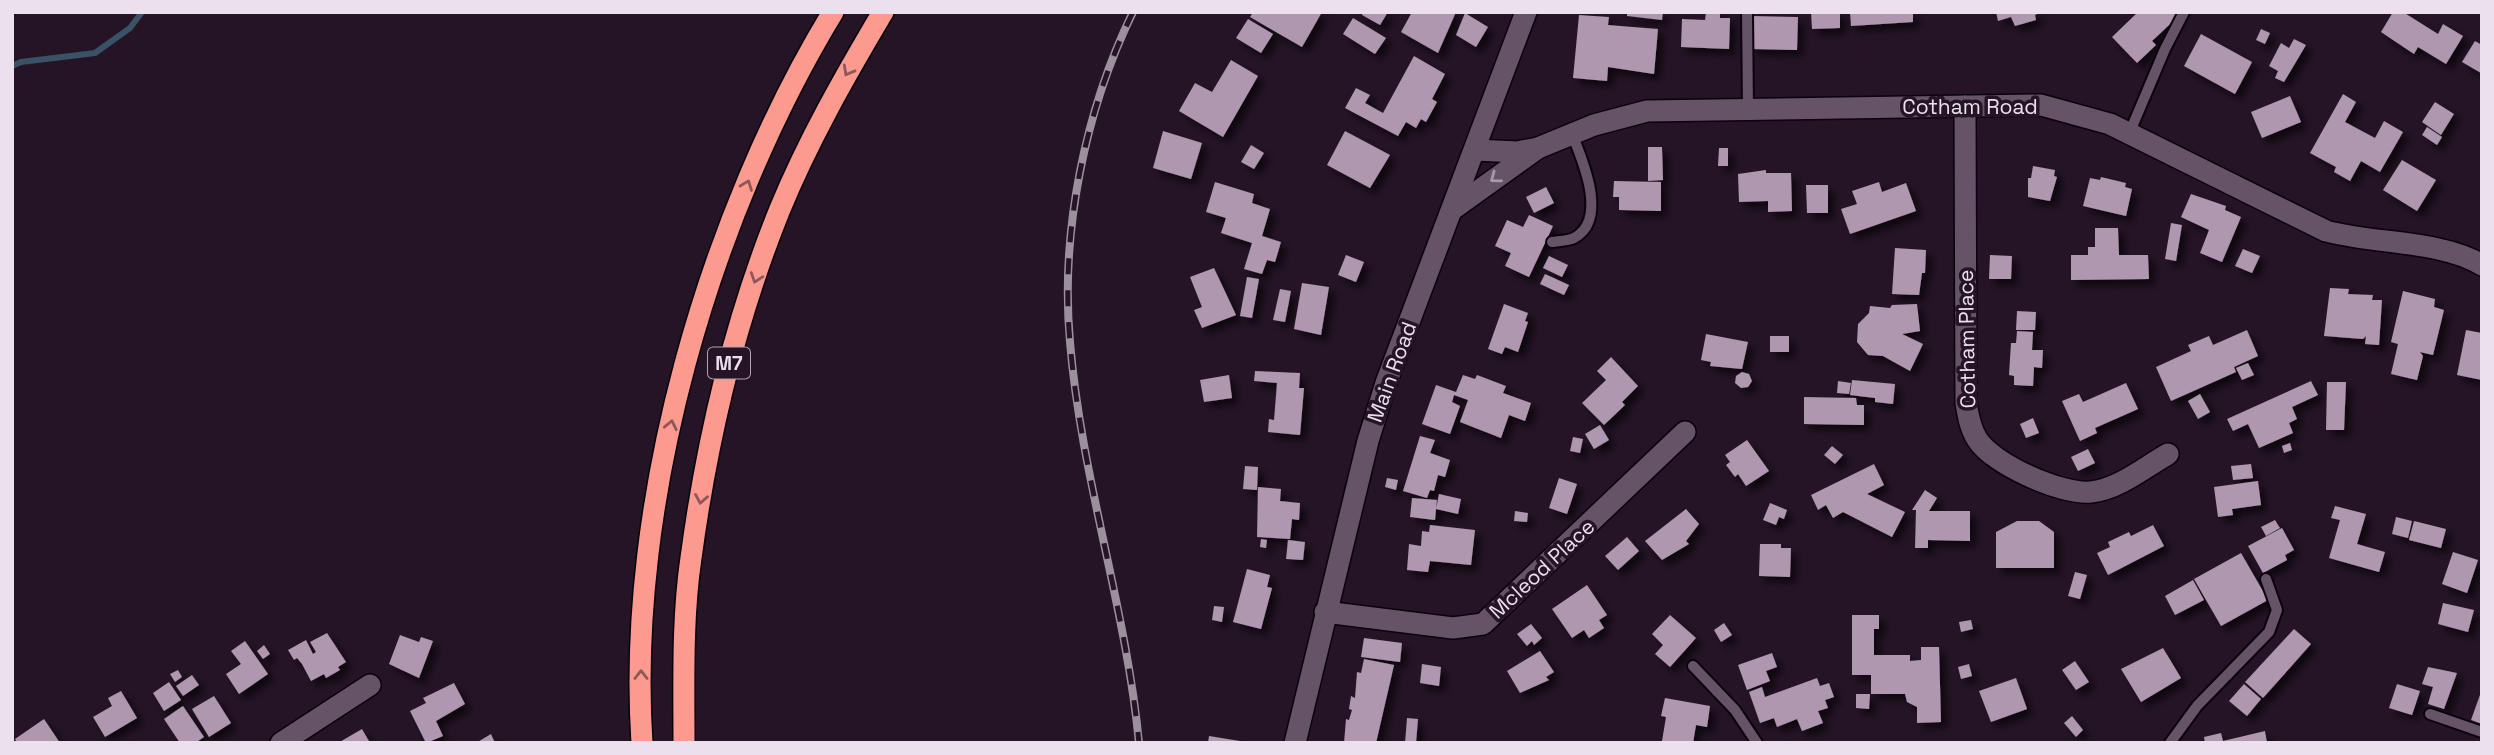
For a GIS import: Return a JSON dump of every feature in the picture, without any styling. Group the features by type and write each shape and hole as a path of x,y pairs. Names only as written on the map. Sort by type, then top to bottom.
{"highway":[{"name":"M7","path":"642,743 641,654 646,585 660,478 679,388 716,265 761,147 809,51 833,12"},
{"name":"M7","path":"684,743 684,662 690,559 713,431 735,339 780,209 818,126 883,12"}],"street":[{"name":"Main Road","path":"1295,743 1368,440 1386,383 1526,12"},
{"name":"Cotham Road","path":"1475,150 1517,152 1538,148 1619,117 1647,111 2041,105 2080,114 2129,134 2326,231 2354,239 2456,253 2482,265"},
{"name":"Cotham Place","path":"1965,106 1966,403 1978,440 1993,455 2035,478 2074,492 2110,487 2168,454"},
{"path":"1453,209 1538,148"},
{"name":"Mcleod Place","path":"1325,612 1453,628 1483,624 1685,432"},
{"path":"281,743 370,685"}],"lane":[{"path":"1747,12 1748,110"},
{"path":"2129,134 2165,49 2184,12"},
{"path":"1552,242 1573,239 1581,232 1592,205 1587,172 1573,134"},
{"path":"2170,743 2197,706 2270,632 2277,610 2266,579"},
{"path":"1693,666 1735,710 1758,743"},
{"path":"2430,714 2482,732"}],"building":[{"path":"1253,12 1322,12 1302,47 1250,17"},
{"path":"1363,12 1388,12 1380,25 1362,15"},
{"path":"1412,12 1456,12 1438,53 1401,32"},
{"path":"1627,12 1663,12 1662,20 1627,16"},
{"path":"1706,12 1720,12 1720,18 1730,18 1729,49 1681,47 1682,19 1705,20"},
{"path":"1811,12 1840,12 1840,28 1812,29"},
{"path":"1850,12 1913,12 1913,22 1851,26"},
{"path":"1996,12 2040,13 2035,15 2036,20 2015,26 2011,17 1998,21"},
{"path":"2138,12 2183,12 2152,41 2156,45 2137,63 2112,37"},
{"path":"2393,12 2403,12 2438,34 2443,24 2463,36 2446,64 2418,47 2414,54 2381,32"},
{"path":"1465,13 1488,27 1476,47 1456,35"},
{"path":"1579,15 1609,17 1608,25 1658,29 1654,74 1608,67 1607,81 1573,78"},
{"path":"1752,16 1798,17 1797,50 1751,49"},
{"path":"1353,18 1386,38 1375,54 1343,34"},
{"path":"1248,19 1273,34 1261,53 1236,38"},
{"path":"2261,29 2270,33 2265,44 2256,40"},
{"path":"2201,34 2252,62 2235,94 2184,66"},
{"path":"2294,39 2306,45 2284,82 2275,78 2278,71 2269,66 2281,43 2289,48"},
{"path":"2475,41 2482,45 2481,73 2462,62"},
{"path":"1414,56 1445,74 1432,99 1437,102 1426,122 1421,119 1416,128 1406,122 1398,136 1345,108 1356,88 1370,95 1365,103 1383,113"},
{"path":"1231,60 1258,76 1223,137 1179,111 1195,83 1212,92"},
{"path":"2343,94 2356,102 2345,122 2375,138 2384,121 2403,132 2380,172 2361,161 2350,181 2334,172 2336,167 2310,153"},
{"path":"2290,96 2301,122 2262,138 2251,112"},
{"path":"2435,102 2454,114 2441,135 2422,122"},
{"path":"2427,127 2442,137 2437,145 2422,135"},
{"path":"1163,131 1202,143 1191,179 1153,168"},
{"path":"1345,131 1390,155 1370,188 1327,165"},
{"path":"1251,145 1264,153 1254,169 1241,162"},
{"path":"1648,147 1662,147 1663,180 1648,181"},
{"path":"1719,148 1728,148 1728,166 1718,166"},
{"path":"2402,160 2436,180 2417,211 2383,190"},
{"path":"2033,166 2055,170 2054,176 2057,177 2050,201 2028,197 2028,178 2031,178"},
{"path":"1766,170 1766,173 1791,173 1792,211 1768,212 1768,201 1739,202 1738,174"},
{"path":"2101,177 2126,183 2125,187 2132,189 2126,216 2083,206 2090,178 2100,180"},
{"path":"1614,181 1661,182 1661,211 1619,210 1619,197 1613,197"},
{"path":"1215,182 1254,194 1252,203 1270,209 1262,236 1281,242 1275,262 1267,260 1262,274 1244,269 1252,243 1221,233 1226,218 1206,212"},
{"path":"1879,182 1882,192 1906,183 1916,211 1850,234 1841,209 1857,204 1852,191"},
{"path":"1806,185 1828,185 1828,213 1807,213"},
{"path":"1546,187 1554,203 1534,213 1526,197"},
{"path":"2191,194 2226,206 2225,210 2241,217 2222,262 2200,253 2209,230 2181,217"},
{"path":"1529,215 1553,226 1529,277 1505,266 1511,253 1495,246 1507,220 1523,227"},
{"path":"2171,223 2182,225 2176,261 2165,259"},
{"path":"2095,228 2118,228 2119,255 2148,255 2149,279 2071,280 2071,255 2088,255 2088,247 2095,247"},
{"path":"1895,248 1926,250 1925,273 1922,273 1919,295 1892,294"},
{"path":"2243,249 2260,256 2252,273 2235,266"},
{"path":"1346,255 1364,262 1356,282 1338,275"},
{"path":"1990,255 2012,256 2011,279 1989,279"},
{"path":"1549,256 1568,265 1562,277 1543,268"},
{"path":"1214,268 1236,315 1202,328 1194,310 1202,307 1190,277"},
{"path":"1545,274 1569,285 1564,295 1540,284"},
{"path":"1247,277 1259,279 1252,318 1240,316"},
{"path":"1302,283 1329,287 1321,335 1294,329"},
{"path":"2330,288 2349,289 2348,294 2373,295 2372,300 2382,300 2379,345 2365,344 2366,336 2363,339 2324,336"},
{"path":"1280,289 1291,291 1285,322 1273,320"},
{"path":"2403,291 2435,299 2434,307 2444,310 2433,355 2420,352 2423,356 2417,380 2391,374 2398,344 2391,342"},
{"path":"1504,304 1528,313 1525,321 1528,322 1518,352 1505,347 1502,354 1488,349"},
{"path":"1917,304 1920,331 1902,334 1923,344 1910,371 1883,356 1868,355 1857,342 1858,324 1869,313 1870,306 1890,308 1892,305"},
{"path":"2017,311 2036,312 2035,330 2016,330"},
{"path":"2247,330 2258,356 2234,367 2236,372 2171,401 2156,367 2191,351 2188,345 2209,336 2213,345"},
{"path":"2466,330 2482,333 2482,380 2457,375"},
{"path":"2017,331 2033,332 2032,350 2043,350 2042,368 2034,367 2033,386 2014,385 2014,376 2009,375 2011,343 2016,343"},
{"path":"1706,334 1748,342 1742,369 1710,366 1711,362 1701,360"},
{"path":"1770,336 1789,336 1789,352 1770,352"},
{"path":"1611,357 1638,386 1622,402 1625,405 1604,425 1582,403 1606,380 1597,371"},
{"path":"2248,363 2254,375 2242,380 2236,368"},
{"path":"1255,371 1300,373 1299,388 1304,388 1300,435 1268,432 1269,419 1274,420 1277,383 1254,381"},
{"path":"1742,372 1749,374 1752,381 1748,387 1741,388 1735,383 1736,376"},
{"path":"1229,375 1232,398 1204,402 1200,380"},
{"path":"1463,375 1475,379 1477,375 1506,386 1503,393 1531,403 1525,421 1509,415 1501,438 1460,422 1468,400 1454,395 1452,402 1460,406 1450,434 1422,424 1436,385 1456,392"},
{"path":"1852,380 1895,384 1893,404 1875,402 1875,398 1850,395"},
{"path":"1838,381 1851,383 1849,394 1837,393"},
{"path":"2311,381 2318,395 2292,407 2297,419 2289,423 2293,433 2259,448 2248,424 2233,431 2227,419"},
{"path":"2327,382 2346,382 2344,430 2326,430"},
{"path":"2126,383 2138,409 2095,428 2097,433 2080,441 2062,401 2079,394 2083,402"},
{"path":"2200,394 2210,412 2198,419 2188,401"},
{"path":"1804,397 1856,398 1857,405 1864,405 1864,425 1804,424"},
{"path":"2033,418 2039,433 2026,438 2020,424"},
{"path":"1600,425 1609,440 1594,449 1585,434"},
{"path":"1420,436 1435,440 1430,453 1450,460 1445,477 1438,475 1434,491 1430,490 1427,498 1403,491"},
{"path":"1573,437 1583,439 1580,453 1570,451"},
{"path":"1747,440 1769,471 1746,486 1738,474 1735,477 1726,465 1730,462 1725,455"},
{"path":"2290,443 2292,450 2284,453 2282,446"},
{"path":"1832,446 1843,455 1835,464 1824,455"},
{"path":"2088,449 2095,463 2078,471 2071,457"},
{"path":"1874,464 1884,485 1867,494 1905,512 1892,537 1843,512 1833,518 1826,505 1818,510 1811,495"},
{"path":"2251,464 2253,478 2233,480 2231,466"},
{"path":"1245,466 1258,467 1257,490 1243,489"},
{"path":"1387,478 1398,480 1396,490 1385,487"},
{"path":"1559,478 1577,484 1567,514 1549,508"},
{"path":"2258,481 2261,505 2232,509 2233,515 2218,517 2214,487"},
{"path":"1258,487 1281,489 1280,501 1300,503 1299,520 1292,519 1290,539 1257,537"},
{"path":"1925,490 1937,498 1929,511 1970,511 1970,541 1928,540 1928,548 1915,548 1916,510 1912,510"},
{"path":"1439,494 1461,499 1458,514 1436,509"},
{"path":"1412,498 1437,500 1435,520 1410,517"},
{"path":"1770,503 1787,510 1784,519 1779,517 1776,525 1763,520"},
{"path":"2335,506 2366,514 2357,544 2385,552 2379,572 2329,558 2340,520 2331,518"},
{"path":"1686,509 1699,524 1686,541 1689,544 1662,560 1645,541"},
{"path":"1515,511 1528,513 1527,522 1514,521"},
{"path":"2396,517 2412,521 2408,538 2392,534"},
{"path":"2275,520 2280,528 2266,536 2261,527"},
{"path":"2017,521 2039,521 2054,532 2054,568 1996,568 1996,532"},
{"path":"2414,521 2446,529 2441,548 2409,540"},
{"path":"1430,525 1475,530 1471,565 1430,561 1428,572 1407,570 1409,544 1421,546 1422,531 1429,532"},
{"path":"2153,525 2164,546 2108,575 2097,553 2110,547 2108,542 2129,532 2131,536"},
{"path":"2282,528 2294,550 2285,555 2287,560 2263,573 2248,546"},
{"path":"1627,537 1639,551 1618,570 1605,556"},
{"path":"1261,539 1267,540 1266,548 1260,547"},
{"path":"1288,540 1305,542 1303,560 1286,559"},
{"path":"1760,544 1781,544 1781,548 1791,548 1790,577 1759,576"},
{"path":"2453,552 2478,560 2467,593 2442,584"},
{"path":"2241,553 2268,600 2221,626 2194,579"},
{"path":"1247,569 1270,575 1267,587 1272,588 1261,629 1233,622"},
{"path":"2075,572 2087,575 2080,599 2068,596"},
{"path":"2193,580 2204,600 2175,615 2165,596"},
{"path":"1587,585 1607,615 1599,620 1604,628 1589,638 1584,630 1572,638 1552,609"},
{"path":"2443,603 2474,610 2468,632 2438,624"},
{"path":"1214,606 1224,607 1222,622 1212,620"},
{"path":"1670,615 1696,638 1670,667 1655,654 1663,645 1652,634"},
{"path":"1852,615 1879,615 1879,629 1874,629 1874,655 1910,655 1910,661 1921,660 1921,647 1939,647 1941,722 1917,723 1917,707 1907,702 1905,694 1871,694 1871,675 1852,675"},
{"path":"1971,620 1973,629 1961,632 1959,622"},
{"path":"1724,623 1732,635 1721,642 1714,630"},
{"path":"1531,624 1542,638 1534,645 1532,641 1527,646 1517,634"},
{"path":"2294,629 2311,644 2263,698 2245,682"},
{"path":"327,633 346,662 338,667 340,670 326,678 324,674 311,681 302,664 297,658 294,660 288,650 306,640 313,654 316,652 310,642"},
{"path":"400,635 419,642 421,637 433,641 419,678 389,664"},
{"path":"1364,638 1402,643 1400,662 1361,657"},
{"path":"245,641 268,674 239,694 226,674 241,664 231,651"},
{"path":"264,645 270,654 263,659 257,651"},
{"path":"2163,648 2181,678 2141,702 2121,669"},
{"path":"1540,651 1554,672 1546,677 1549,680 1520,693 1507,671"},
{"path":"1772,653 1777,667 1766,671 1770,681 1747,690 1738,665"},
{"path":"1364,659 1394,665 1376,743 1344,743 1346,719 1349,720 1352,710 1349,709 1351,696 1355,698 1357,672 1361,673"},
{"path":"2075,661 2089,682 2076,690 2062,670"},
{"path":"1422,664 1441,667 1439,686 1420,683"},
{"path":"1969,664 1972,676 1961,679 1958,667"},
{"path":"2428,667 2457,673 2444,709 2428,704 2433,687 2422,684"},
{"path":"178,670 182,677 175,682 170,674"},
{"path":"192,675 199,685 183,696 176,686"},
{"path":"1817,678 1820,686 1829,683 1834,697 1825,700 1828,708 1818,711 1823,723 1802,731 1797,719 1777,727 1774,718 1760,723 1749,692 1762,687 1765,697"},
{"path":"2016,678 2027,709 1991,722 1979,691"},
{"path":"169,682 181,700 164,711 153,693"},
{"path":"454,683 465,704 436,721 443,736 426,743 410,711 426,703 423,698"},
{"path":"2244,684 2261,699 2247,716 2229,701"},
{"path":"2397,684 2420,691 2412,715 2389,708"},
{"path":"121,691 137,718 105,737 93,717 112,706 108,698"},
{"path":"2482,692 2482,724 2471,720"},
{"path":"1856,694 1870,694 1869,709 1856,708"},
{"path":"214,696 231,723 209,737 192,709"},
{"path":"1665,698 1710,706 1707,727 1696,725 1693,743 1662,741 1666,717 1661,716"},
{"path":"183,706 204,737 195,743 180,743 164,719"},
{"path":"2072,716 2083,730 2076,737 2064,723"},
{"path":"1407,718 1418,719 1416,743 1405,743"},
{"path":"44,719 60,743 17,743 15,739"},
{"path":"362,729 370,743 338,743"},
{"path":"2265,731 2267,743 2205,743 2204,737 2221,733 2223,741"},
{"path":"491,734 495,743 476,743"},
{"path":"1209,736 1240,741 1208,743"}],"waterway":[{"path":"12,66 21,62 95,53 130,28 142,12"}],"railway":[{"path":"1133,12 1116,50 1089,131 1073,216 1068,301 1070,342 1084,442 1124,642 1139,743"}]}
